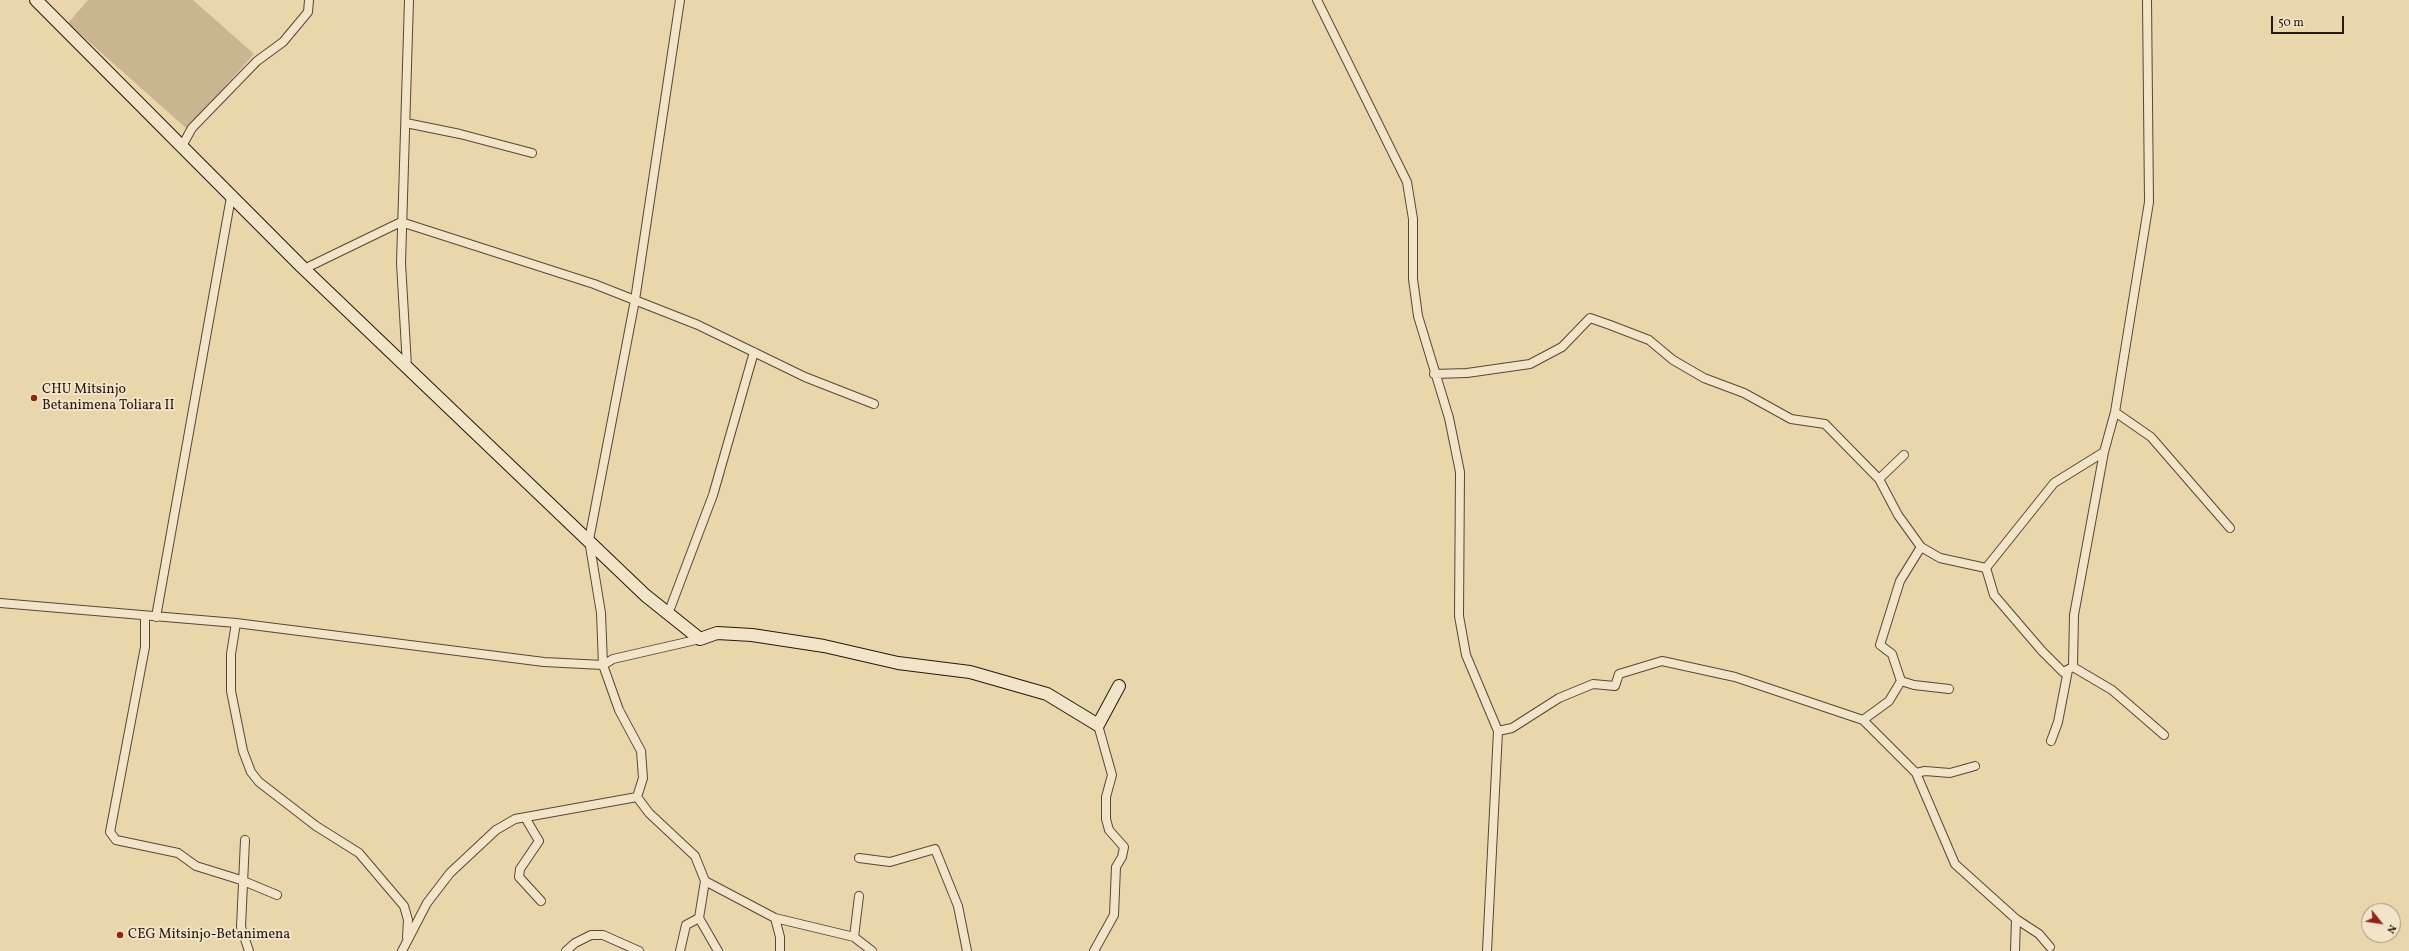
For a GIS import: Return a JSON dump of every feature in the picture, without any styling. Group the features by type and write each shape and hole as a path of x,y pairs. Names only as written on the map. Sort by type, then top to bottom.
{"street":[{"path":"36,0 304,269 645,595 700,639"},
{"path":"182,146 192,128 257,61 283,42 308,12 309,0"},
{"path":"407,366 401,263 401,222 406,123 409,0"},
{"path":"637,797 643,778 641,751 619,710 602,665 601,613 589,540 635,300 680,0"},
{"path":"1317,0 1407,182 1413,219 1413,279 1418,316 1434,374 1449,418 1460,472 1460,616 1465,647 1498,731 1487,951"},
{"path":"2051,741 2058,722 2070,669 2074,615 2104,452 2115,412 2149,202 2147,0"},
{"path":"406,123 467,136 532,153"},
{"path":"156,617 231,197"},
{"path":"304,269 401,222 594,284 698,325 805,377 874,404"},
{"path":"1434,374 1467,373 1530,364 1562,347 1590,318 1649,340 1673,360 1704,378 1744,393 1791,419 1826,424 1879,479 1898,515 1921,547 1940,558 1986,568"},
{"path":"668,614 713,495 754,352"},
{"path":"2115,412 2151,437 2230,528"},
{"path":"1986,568 2054,483 2104,452"},
{"path":"1879,479 1904,455"},
{"path":"1863,720 1889,700 1900,681 1892,654 1880,645 1900,580 1921,547"},
{"path":"1986,568 1994,595 2042,651 2063,672 2070,669 2112,690 2164,735"},
{"path":"0,603 236,623 544,662 602,665 612,660 700,639 717,633 752,635 824,646 898,663 970,672 1047,694 1098,725 1112,775 1106,797 1106,819 1109,830 1124,847 1122,857 1116,867 1114,915 1094,951"},
{"path":"145,616 145,647 110,832 116,840 178,853 196,866 241,880 277,895"},
{"path":"236,623 231,654 231,691 243,750 251,772 259,782 316,826 358,854 404,906 408,920 408,937"},
{"path":"1498,731 1512,728 1559,698 1593,684 1615,686 1619,674 1662,662 1735,676 1863,720 1916,773 1955,864 2016,919 2039,934 2050,947"},
{"path":"1900,681 1914,685 1949,689"},
{"path":"1098,725 1119,686"},
{"path":"1916,773 1950,773 1975,766"},
{"path":"402,951 408,937 427,904 450,872 471,851 502,826 515,819 637,797"},
{"path":"637,797 649,813 695,856 705,881 699,918 718,951"},
{"path":"526,818 539,841 520,869 520,878 541,901"},
{"path":"244,840 240,927 249,951"},
{"path":"859,858 890,862 935,849 958,906 966,951"},
{"path":"705,881 775,918 854,937 872,951"},
{"path":"854,937 859,896"},
{"path":"680,951 686,925 699,918"},
{"path":"775,918 780,938 780,951"},
{"path":"2015,951 2016,919"},
{"path":"566,951 575,943 591,936 603,935 639,951"}],"shaded area":[{"path":"88,0 193,0 254,54 187,129 68,23"}],"place":[{"name":"CHU Mitsinjo Betanimena Toliara II","path":"34,398"},
{"name":"CEG Mitsinjo-Betanimena","path":"120,935"}]}
